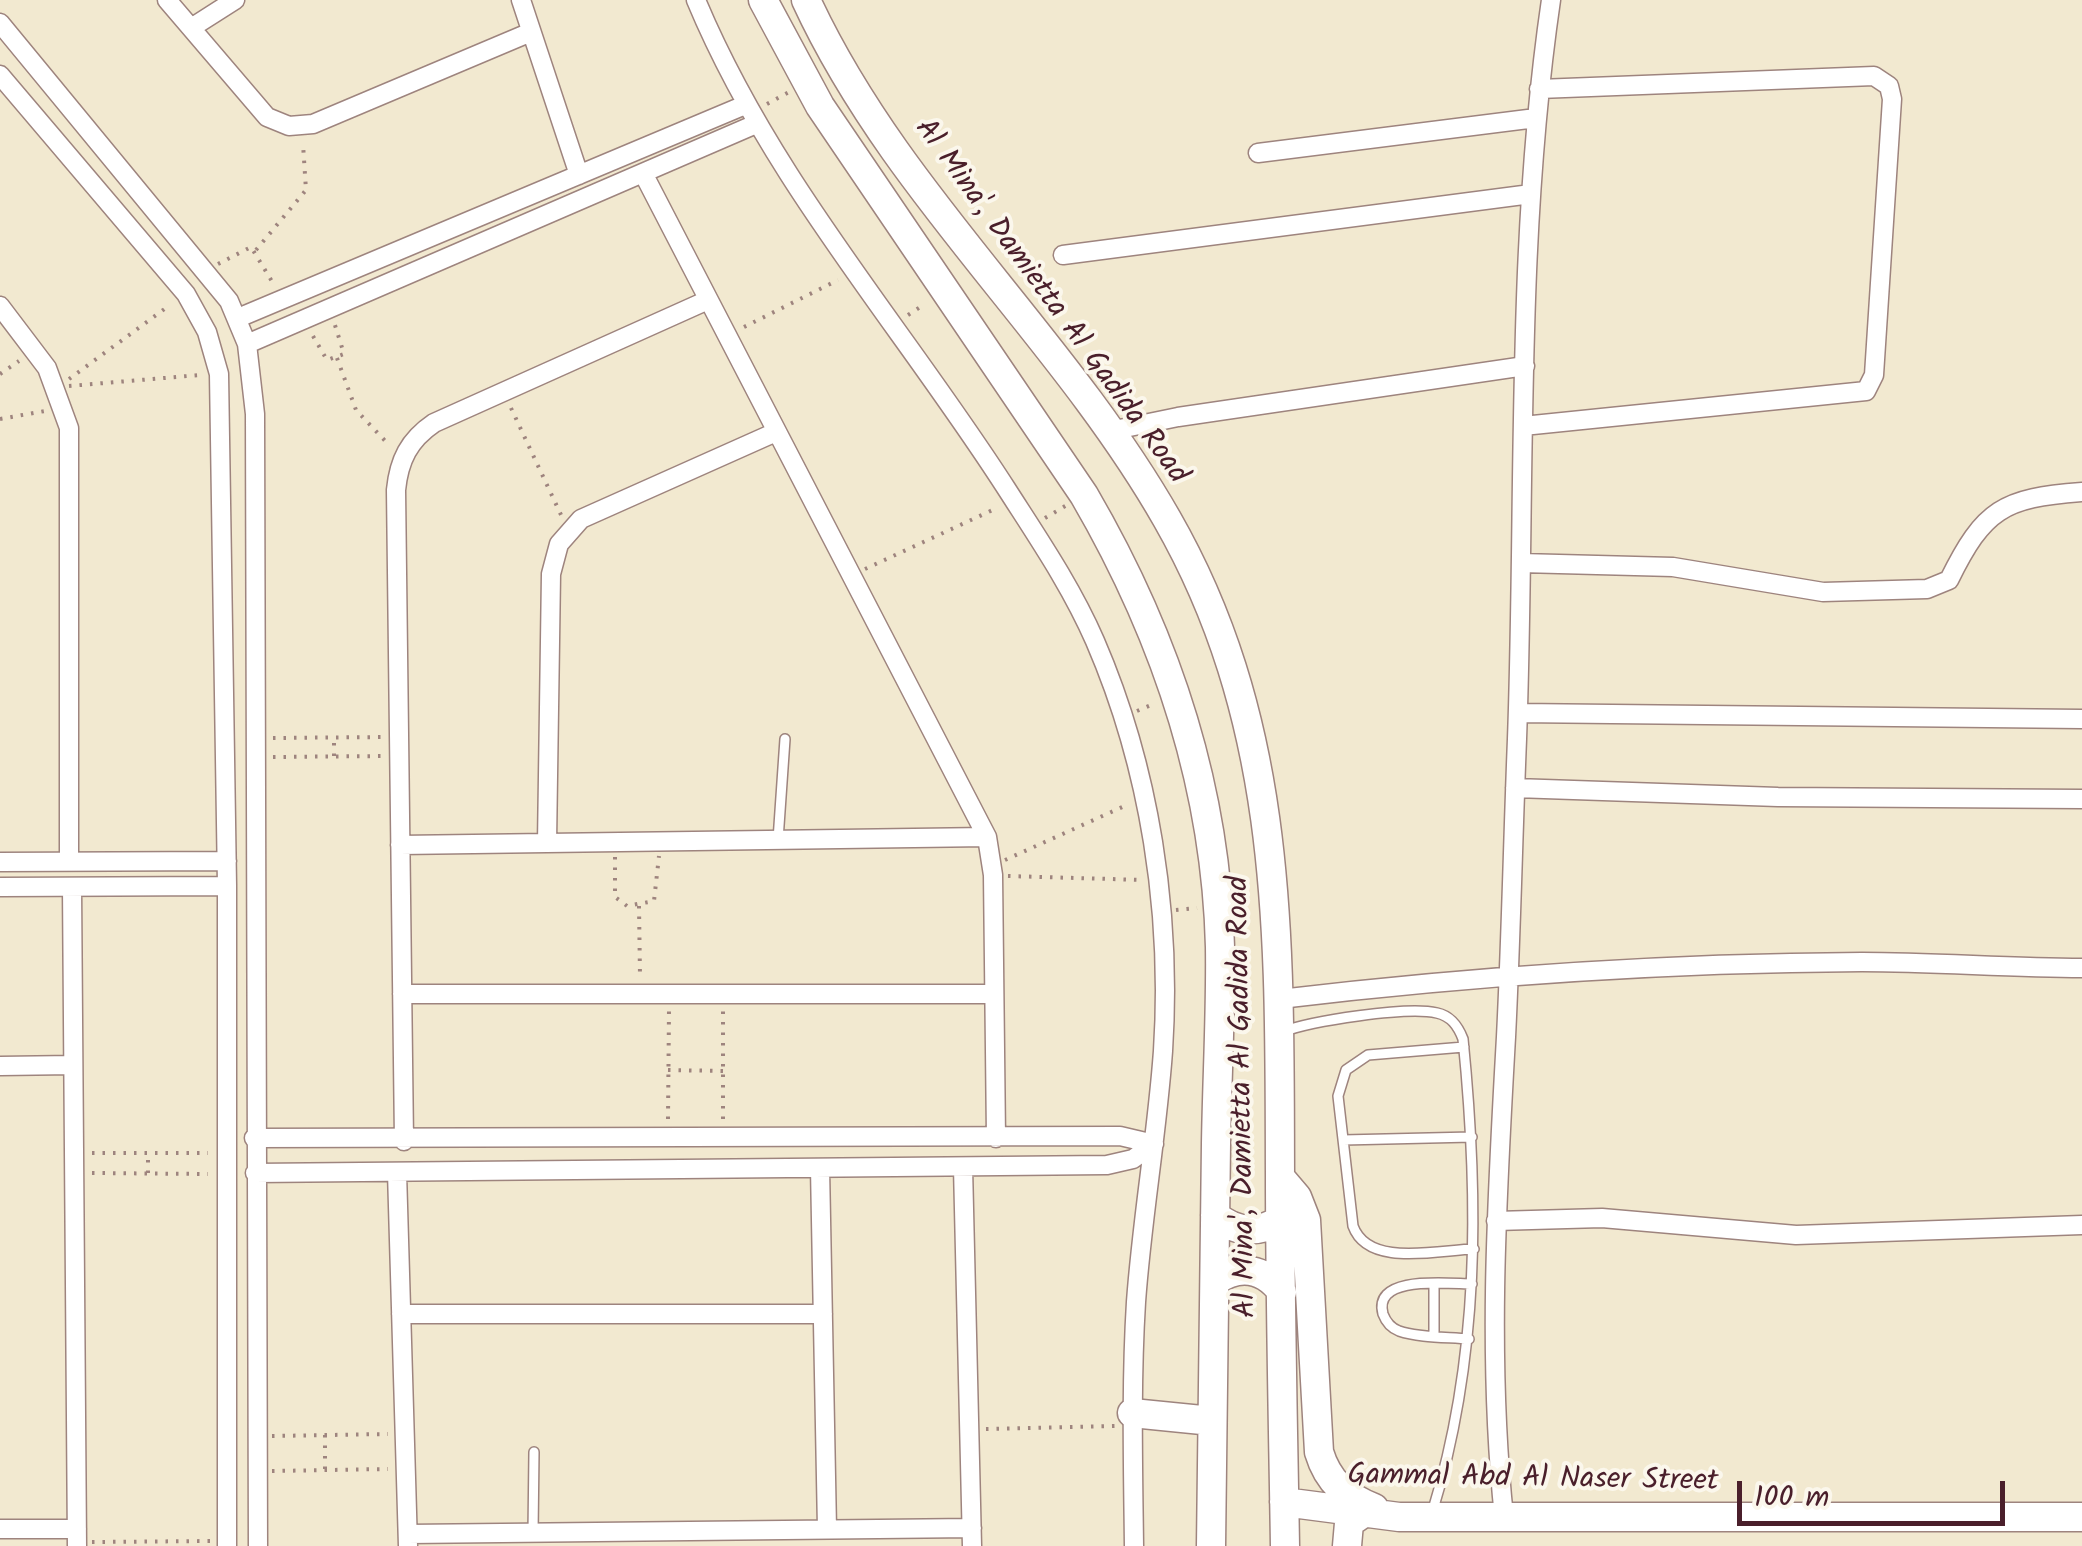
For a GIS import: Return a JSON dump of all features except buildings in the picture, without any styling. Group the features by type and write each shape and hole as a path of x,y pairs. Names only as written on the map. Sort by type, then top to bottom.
{"main road":[{"name":"Al Mina', Damietta Al Gadida Road","path":"763,0 806,82 1084,495 1148,617 1177,695 1206,812 1217,906 1211,1546"},
{"name":"Al Mina', Damietta Al Gadida Road","path":"806,0 858,95 908,170 1110,431 1167,519 1226,652 1247,723 1272,848 1280,999 1285,1546"},
{"path":"1280,1178 1296,1197 1306,1220 1317,1439 1322,1464 1345,1494 1399,1517"},
{"path":"1216,1214 1232,1226 1252,1230 1280,1220"},
{"path":"1215,1281 1245,1270 1266,1276 1282,1292"},
{"path":"1132,1420 1212,1422"},
{"name":"Gammal Abd Al Naser Street","path":"1284,1502 1399,1517 2082,1516"},
{"path":"1346,1546 1349,1524 1362,1514"}],"street":[{"path":"167,0 267,117 301,127 531,32"},
{"path":"191,28 235,0"},
{"path":"521,0 579,175"},
{"path":"696,0 750,114 808,206 896,323 1032,525 1094,640 1123,716 1144,797 1162,912 1163,1051 1136,1305 1132,1420 1134,1546"},
{"path":"1504,1517 1493,1415 1496,1221 1518,713 1530,194 1551,0"},
{"path":"0,23 205,271 238,318 247,344 255,414 254,1173 258,1546"},
{"path":"0,75 186,294 207,332 219,374 227,861 227,1544"},
{"path":"1523,426 1866,391 1874,376 1892,98 1889,86 1874,76 1539,89"},
{"path":"247,344 643,173 750,114"},
{"path":"238,318 579,175 750,114"},
{"path":"1258,154 1536,118"},
{"path":"643,173 988,837 992,871 996,1138"},
{"path":"1063,255 1530,194"},
{"path":"404,1141 396,490 402,457 410,443 434,423 708,300"},
{"path":"0,306 36,350 57,387 72,448 69,861"},
{"path":"1110,431 1178,416 1524,366"},
{"path":"547,843 551,574 559,544 581,519 776,432"},
{"path":"1521,563 1672,568 1823,592 1927,589 1949,580 1970,538 2008,503 2082,492"},
{"path":"1518,713 2082,720"},
{"path":"1515,788 1778,797 2082,798"},
{"path":"400,845 988,837"},
{"path":"0,862 227,861"},
{"path":"0,1529 77,1539 72,886"},
{"path":"0,887 227,886"},
{"path":"1280,999 1509,976 1863,962 2082,968"},
{"path":"402,994 994,994"},
{"path":"0,1066 73,1065"},
{"path":"254,1138 404,1141 1120,1136 1154,1144"},
{"path":"254,1173 1120,1164 1154,1144"},
{"path":"397,1172 408,1540 533,1533 828,1530 972,1537 963,1166"},
{"path":"820,1168 828,1530"},
{"path":"1496,1221 1602,1218 1796,1235 2082,1224"},
{"path":"401,1314 823,1314"}],"lane":[{"path":"778,840 785,739"},
{"path":"1280,1033 1320,1021 1431,1012 1455,1023 1464,1048 1472,1137 1474,1249 1469,1340 1454,1429 1430,1517"},
{"path":"1464,1048 1368,1055 1352,1064 1338,1086 1353,1226 1366,1246 1381,1252 1474,1249"},
{"path":"1343,1140 1472,1137"},
{"path":"1434,1284 1434,1335"},
{"path":"1469,1340 1391,1326 1383,1306 1394,1288 1472,1284"},
{"path":"533,1533 534,1452"}],"path":[{"path":"750,114 806,82"},
{"path":"256,250 306,190 301,127"},
{"path":"205,271 245,248 256,250"},
{"path":"256,250 282,300"},
{"path":"726,336 857,270"},
{"path":"896,323 945,291"},
{"path":"57,387 186,294"},
{"path":"328,309 345,348 337,358"},
{"path":"304,319 325,358 337,358"},
{"path":"0,374 36,350"},
{"path":"337,358 356,410 402,457"},
{"path":"57,387 219,374"},
{"path":"503,392 568,530"},
{"path":"0,418 64,407"},
{"path":"1032,525 1084,495"},
{"path":"852,576 1014,500"},
{"path":"1123,716 1177,695"},
{"path":"334,738 334,756"},
{"path":"254,748 334,738 398,746"},
{"path":"254,748 334,756 398,746"},
{"path":"992,871 1144,797"},
{"path":"615,842 615,896 627,906 648,906 658,893 659,842"},
{"path":"992,871 1158,880"},
{"path":"639,906 640,994"},
{"path":"1162,912 1217,906"},
{"path":"668,1140 669,994"},
{"path":"722,1139 724,994"},
{"path":"668,1070 723,1071"},
{"path":"74,1153 228,1154"},
{"path":"148,1153 148,1174"},
{"path":"74,1173 228,1174"},
{"path":"972,1429 1132,1420"},
{"path":"258,1436 405,1434"},
{"path":"325,1435 325,1470"},
{"path":"258,1471 406,1469"},
{"path":"77,1539 227,1544"}]}
